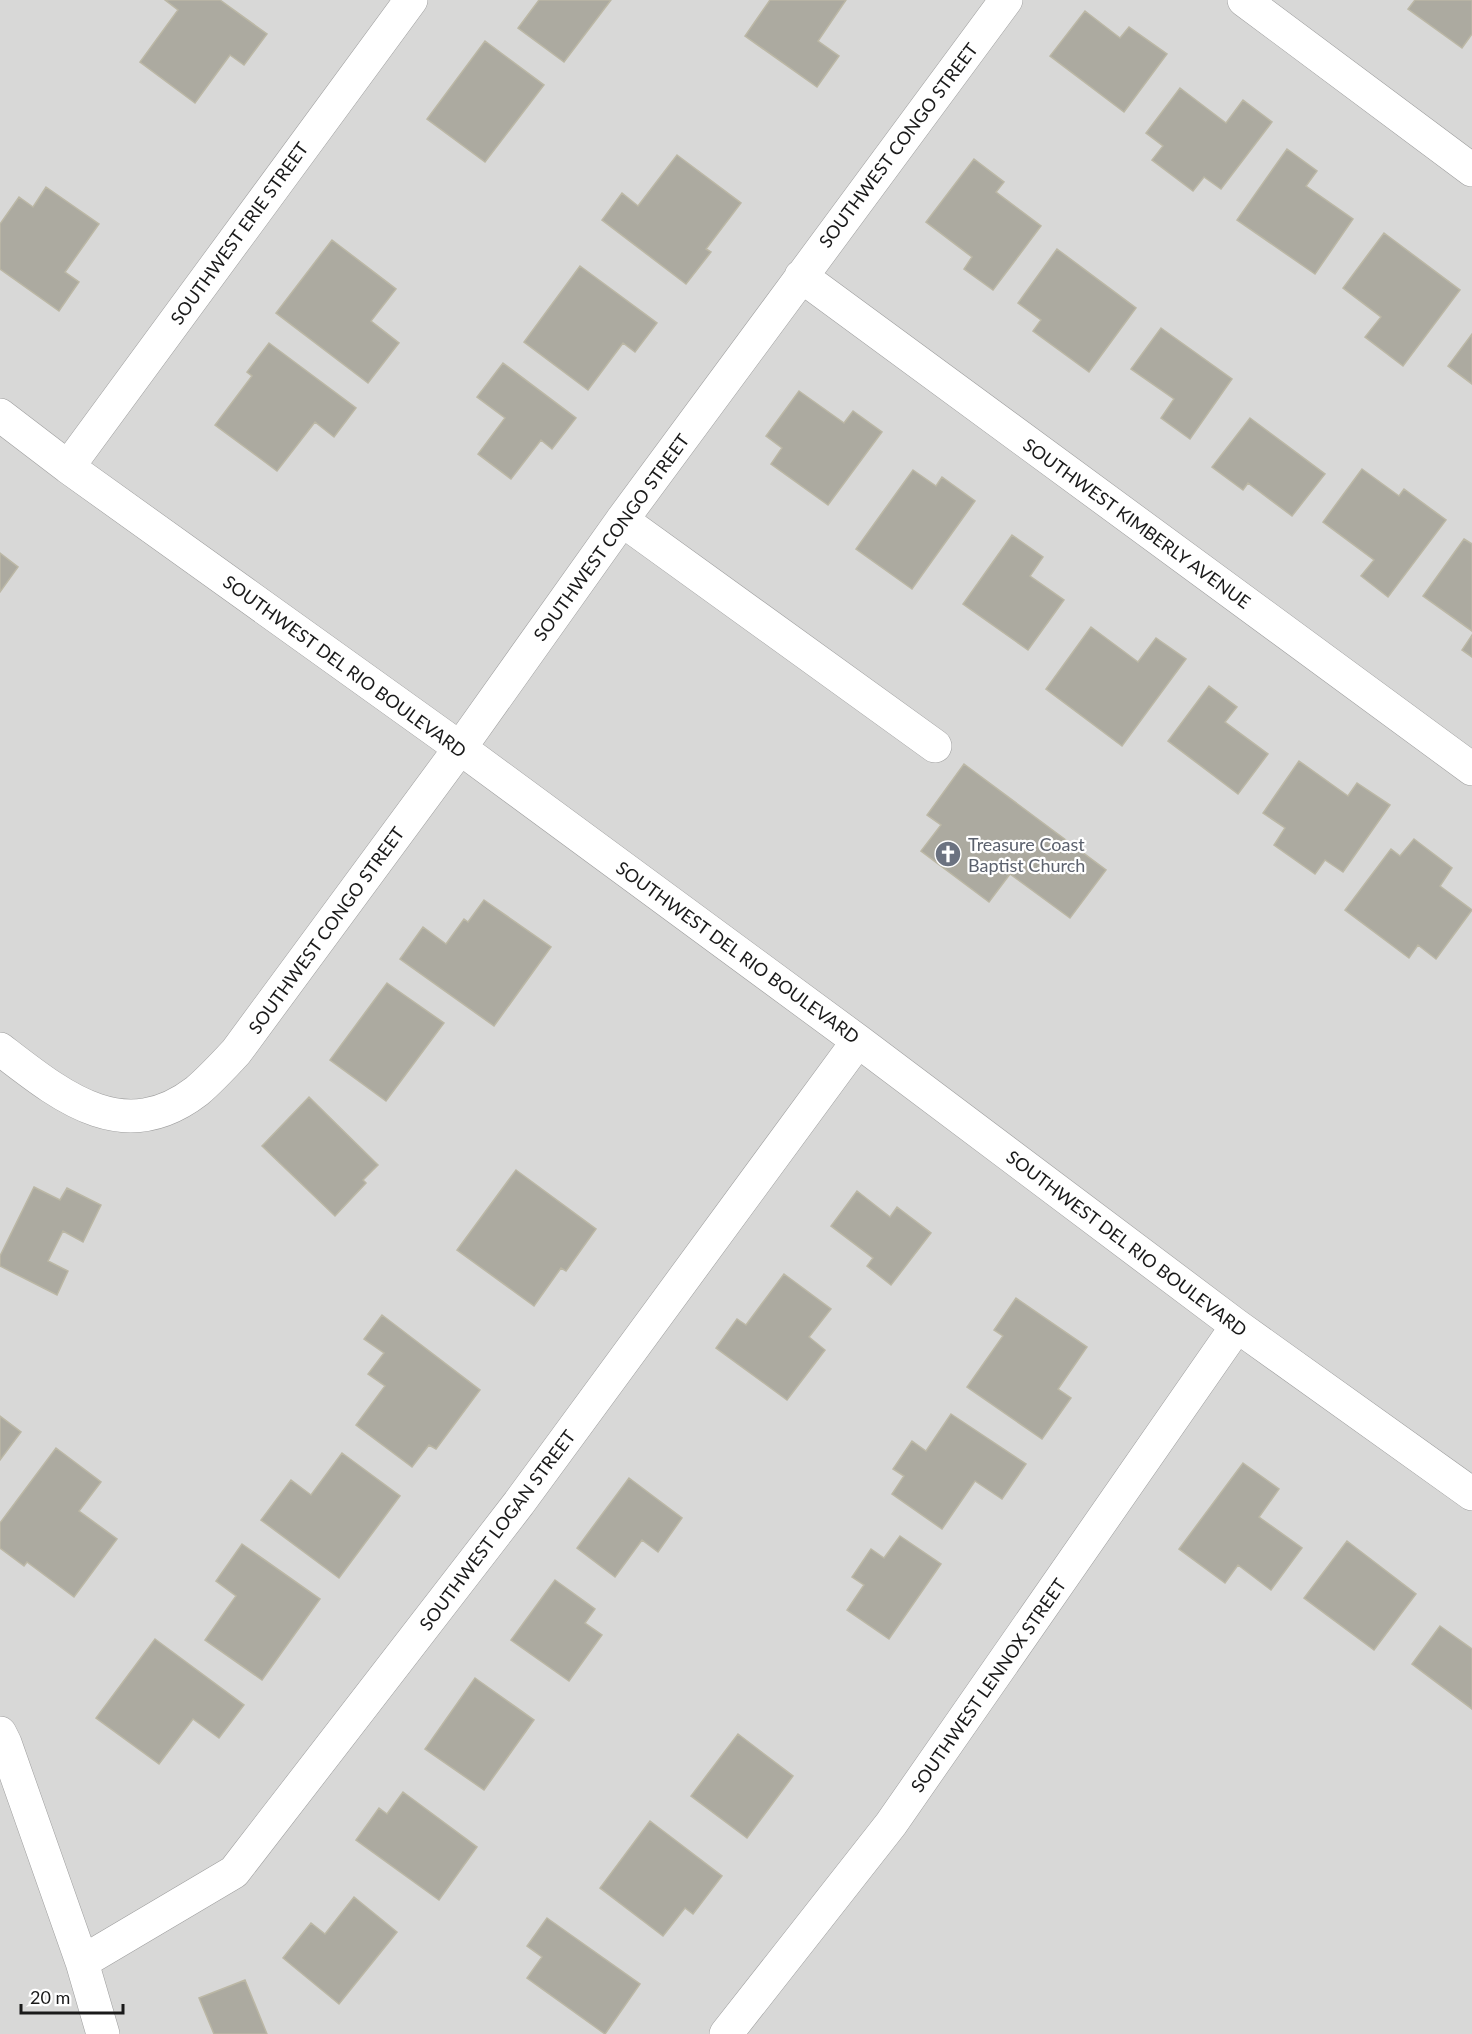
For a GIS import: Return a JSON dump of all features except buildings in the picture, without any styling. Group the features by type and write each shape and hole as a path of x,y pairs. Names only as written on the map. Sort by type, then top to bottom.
{"street":[{"name":"SOUTHWEST ERIE STREET","path":"68,467 411,0"},
{"name":"SOUTHWEST CONGO STREET","path":"0,1049 42,1081 78,1102 106,1114 132,1118 156,1112 176,1103 196,1091 216,1073 236,1052 460,748 622,520 1006,0"},
{"path":"1244,0 1472,170"},
{"name":"SOUTHWEST KIMBERLY AVENUE","path":"801,276 1472,770"},
{"name":"SOUTHWEST DEL RIO BOULEVARD","path":"0,415 68,467 460,748 858,1041 1237,1326 1472,1494"},
{"path":"622,520 935,746"},
{"name":"SOUTHWEST LOGAN STREET","path":"82,1962 234,1872 519,1503 858,1041"},
{"name":"SOUTHWEST LENNOX STREET","path":"726,2034 891,1824 1237,1326"},
{"path":"0,1733 82,1962 103,2034"}],"shaded area":[{"path":"0,0 1472,0 1472,2034 0,2034"}],"place":[{"name":"Treasure Coast Baptist Church","path":"948,854"}]}
